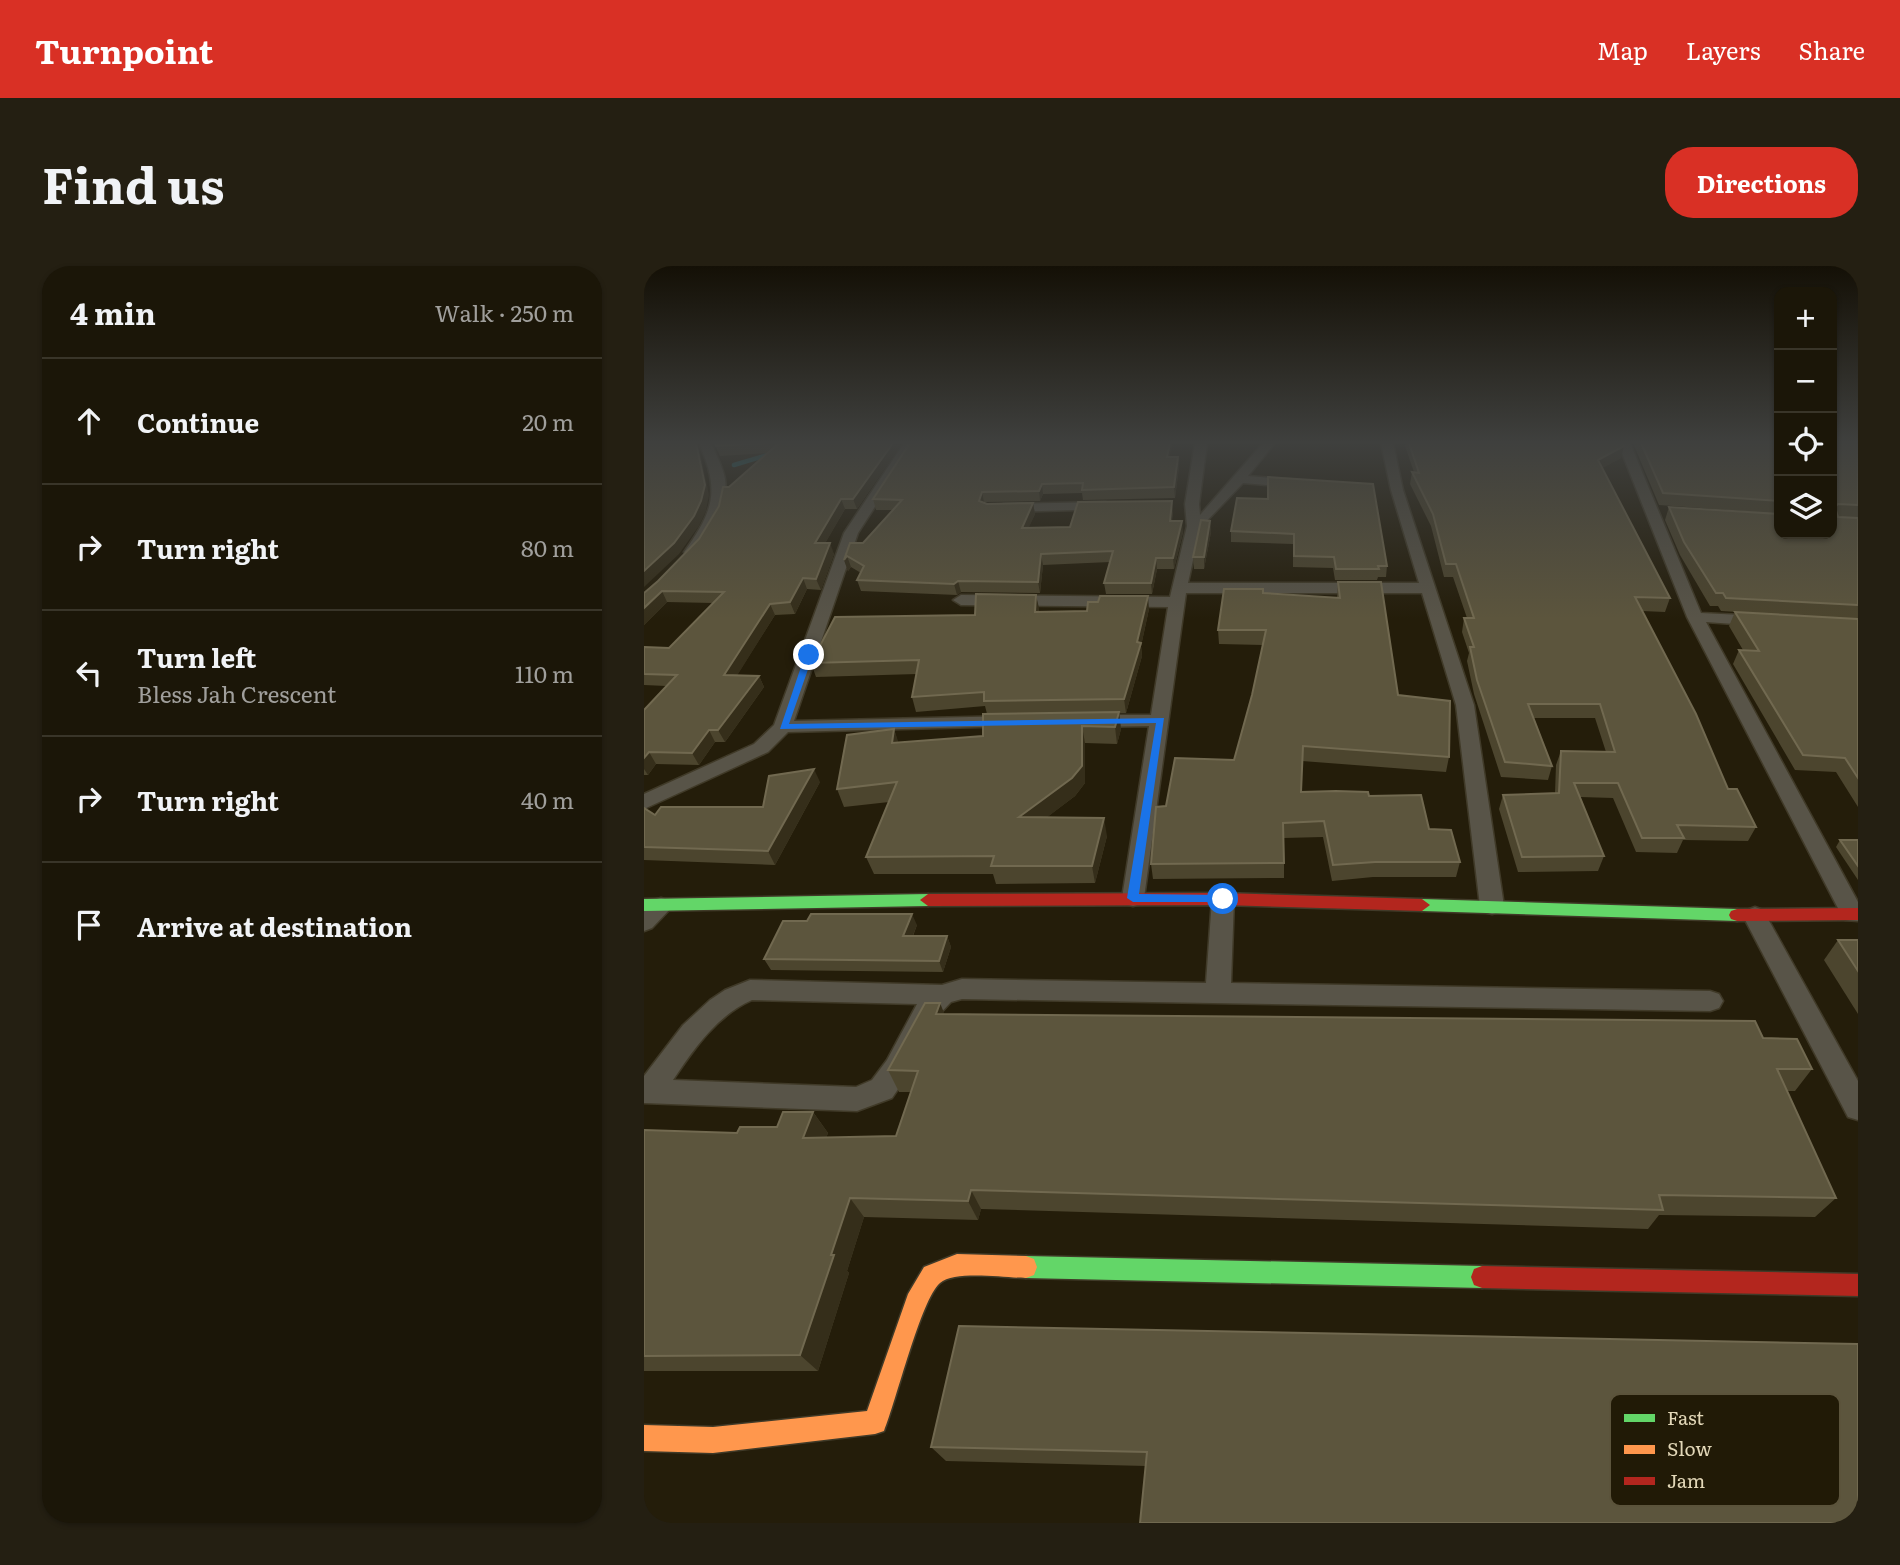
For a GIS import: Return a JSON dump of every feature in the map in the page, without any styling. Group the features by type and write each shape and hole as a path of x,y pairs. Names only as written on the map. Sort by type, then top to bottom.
{"street":[{"path":"681,563 699,543 715,502"},
{"path":"644,802 761,748 783,727 851,533 872,502"},
{"path":"1133,898 1179,595 1194,526 1186,502"},
{"path":"1194,526 1216,510 1222,502"},
{"path":"1394,502 1465,705 1492,906"},
{"path":"650,911 825,900 1133,898 1492,906 1755,916 1855,914 1695,617 1652,502"},
{"path":"989,508 1124,506"},
{"path":"961,600 1426,588"},
{"path":"1695,617 1776,622"},
{"path":"1077,721 1161,720"},
{"path":"783,727 1035,722"},
{"path":"1219,992 1223,899"},
{"path":"1755,916 1858,1108"},
{"path":"646,1091 715,1007 730,996 750,990 942,995 962,989 1710,1000"},
{"path":"646,1091 858,1099 882,1089 897,1068 926,1012 942,995"},
{"path":"644,1438 713,1440 875,1422 916,1302 932,1275 957,1265 1858,1285"}],"building":[{"path":"644,502 701,502 694,516 674,543 644,571"},
{"path":"720,502 839,502 815,543 830,543 816,579 803,578 790,602 770,604 724,675 759,676 718,730 709,730 692,753 649,752 644,758 644,710 677,675 644,674 644,647 669,648 724,592 662,591 644,608 644,593 699,539"},
{"path":"900,502 1033,503 1022,528 1070,527 1078,502 1172,502 1170,521 1182,521 1173,558 1156,558 1151,583 1104,583 1113,551 1041,554 1038,582 958,581 954,584 857,580 864,566 847,556 844,560 850,543 863,543"},
{"path":"1236,502 1376,502 1387,566 1378,566 1379,569 1336,569 1334,557 1294,556 1294,534 1231,531"},
{"path":"1427,502 1620,502 1670,598 1635,597 1696,714 1728,789 1737,789 1756,827 1677,825 1684,838 1642,838 1618,783 1574,783 1604,856 1522,857 1503,795 1559,793 1561,751 1615,752 1600,704 1528,704 1552,766 1505,762 1477,680 1470,647 1474,647 1464,618 1474,618 1456,564 1446,564 1433,514"},
{"path":"1837,502 1858,502 1858,505 1838,504"},
{"path":"1669,507 1774,514 1774,539 1837,539 1837,514 1838,517 1858,518 1858,605 1726,598 1723,593 1716,593 1684,542"},
{"path":"1201,520 1210,521 1204,557 1193,557"},
{"path":"1338,582 1381,582 1398,695 1450,701 1449,757 1303,746 1301,792 1368,792 1369,796 1421,795 1429,829 1451,830 1460,862 1333,865 1324,821 1283,823 1284,863 1151,864 1156,807 1166,806 1175,758 1234,760 1252,695 1266,630 1218,630 1224,589 1263,589 1263,593 1340,598"},
{"path":"976,594 1036,595 1035,612 1087,611 1088,602 1098,602 1100,596 1148,596 1137,642 1141,643 1124,699 984,701 984,692 912,697 919,660 811,663 835,617 975,615"},
{"path":"1735,612 1858,619 1858,778 1845,758 1803,755 1739,650 1759,651"},
{"path":"1119,712 1115,727 1082,726 1082,766 1072,778 1019,817 1104,818 1092,866 991,866 994,856 866,857 897,782 837,789 847,735 894,729 892,743 983,736 983,714"},
{"path":"814,769 768,851 644,847 644,808 655,815 661,807 763,807 769,776"},
{"path":"1840,840 1858,840 1858,866"},
{"path":"811,914 912,914 903,936 947,936 939,961 764,959 783,921 807,921"},
{"path":"1838,940 1858,940 1858,971"},
{"path":"925,1003 940,1003 936,1014 1755,1021 1763,1038 1797,1039 1812,1069 1777,1069 1836,1198 1659,1195 1663,1210 971,1190 968,1201 850,1198 800,1355 644,1356 644,1130 737,1133 740,1127 777,1127 783,1112 813,1112 803,1138 896,1136 918,1071 888,1070"},
{"path":"959,1326 1858,1344 1858,1523 1140,1523 1147,1452 931,1447"}],"traffic: fast":[{"path":"644,905 928,900"},
{"path":"1422,905 1737,915"},
{"path":"1026,1267 1482,1277"}],"traffic: slow":[{"path":"644,1438 713,1440 875,1422 916,1302 932,1275 957,1265 1026,1267"}],"traffic: jam":[{"path":"928,900 1223,899 1422,905"},
{"path":"1737,915 1858,914"},
{"path":"1482,1277 1858,1285"}],"route":[{"path":"809,655 783,727 1161,720 1133,898 1223,899"}]}
